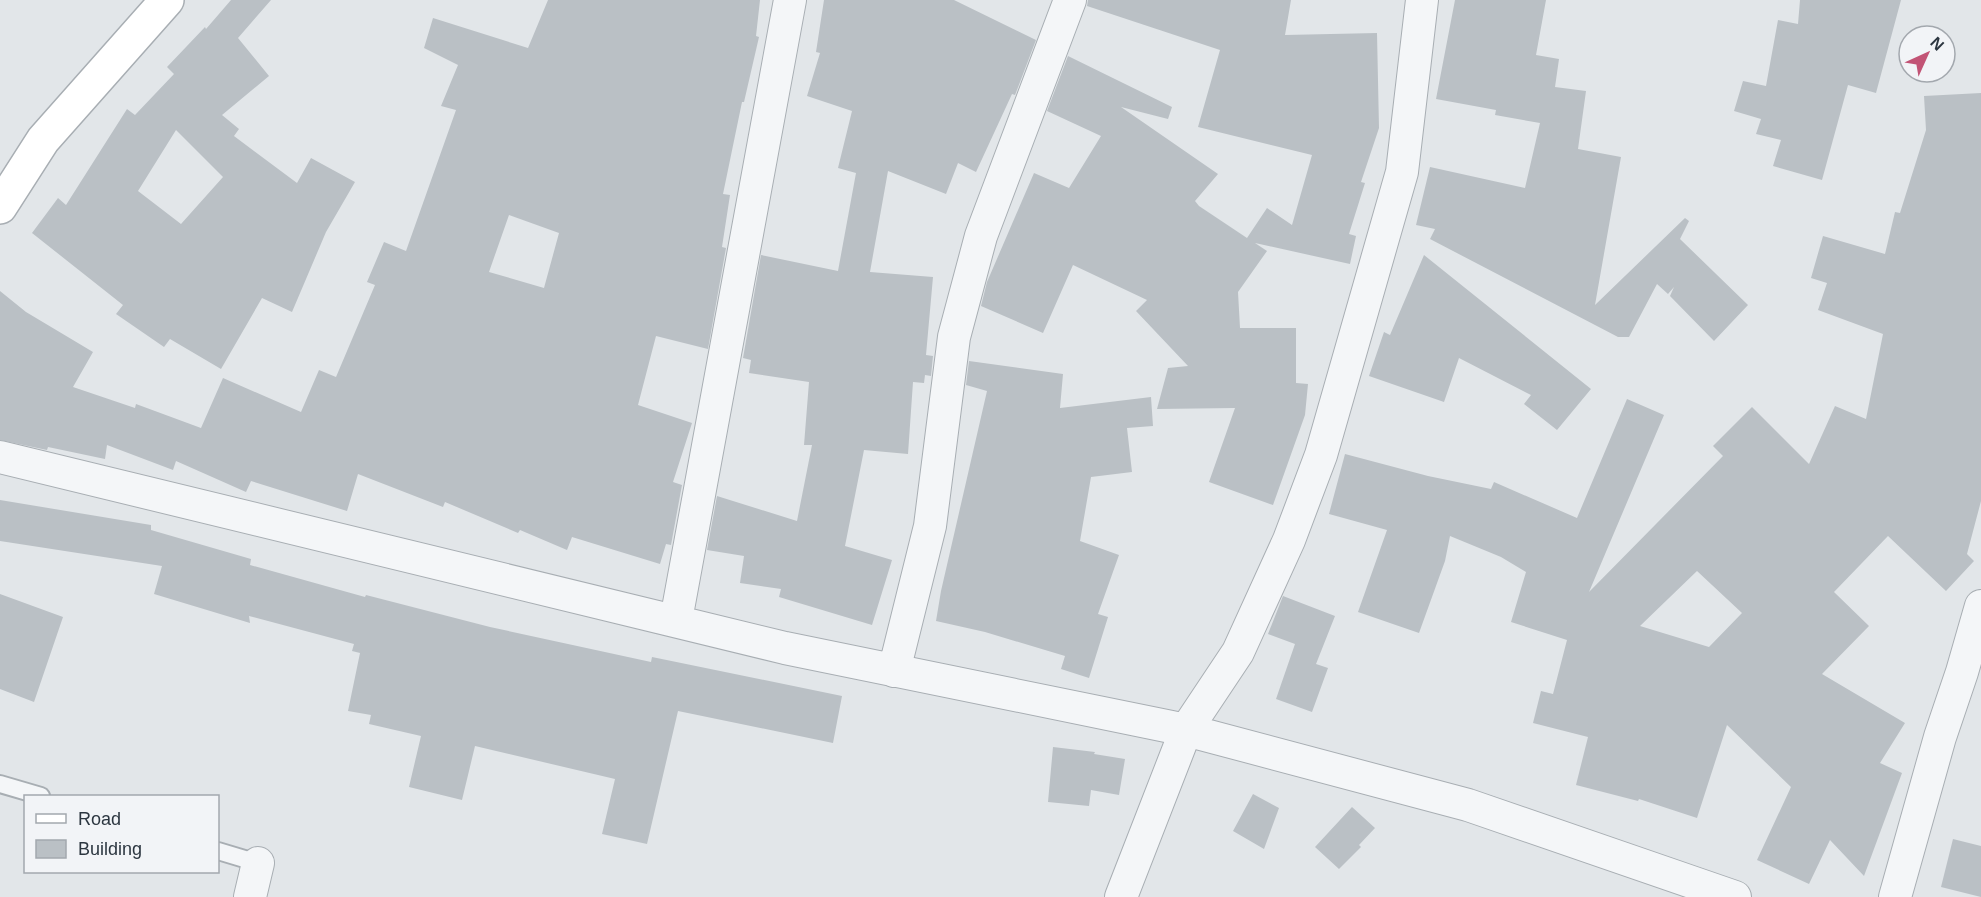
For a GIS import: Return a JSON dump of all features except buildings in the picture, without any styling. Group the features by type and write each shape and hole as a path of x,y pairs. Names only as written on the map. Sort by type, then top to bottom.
{"street":[{"path":"0,207 43,140 167,0"},
{"path":"675,620 790,0"},
{"path":"894,671 930,526 954,337 981,236 1070,0"},
{"path":"1121,897 1186,730 1238,652 1289,540 1321,455 1402,172 1422,0"},
{"path":"0,457 785,648 1186,730 1468,805 1735,897"},
{"path":"1894,897 1981,606"},
{"path":"250,897 258,863"}],"lane":[{"path":"0,784 38,795"},
{"path":"219,851 258,863"}]}
